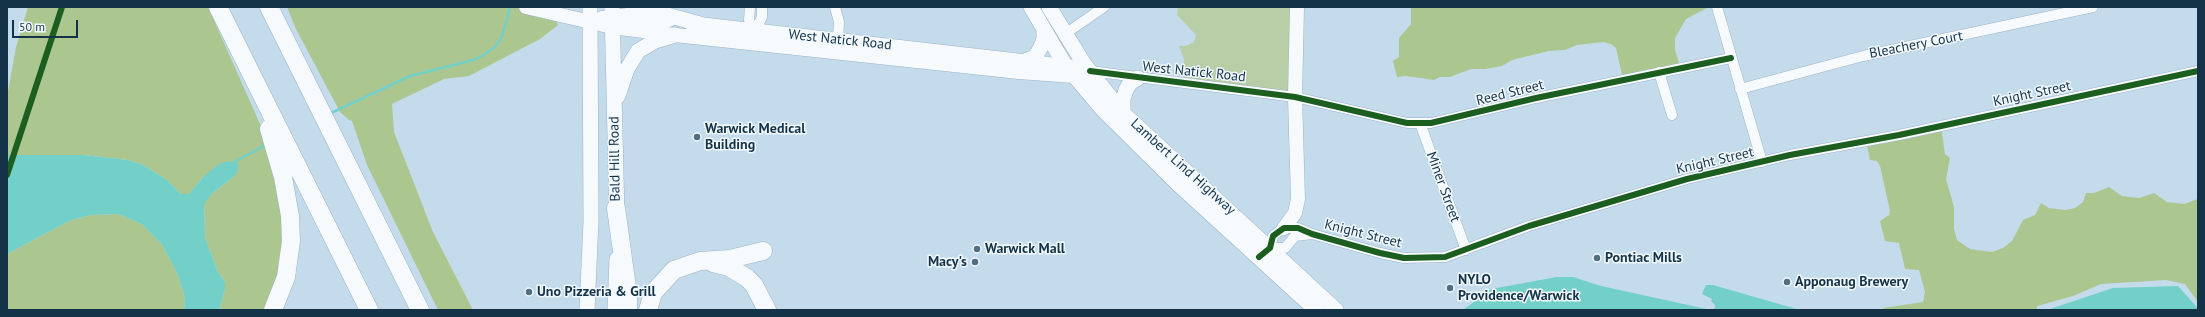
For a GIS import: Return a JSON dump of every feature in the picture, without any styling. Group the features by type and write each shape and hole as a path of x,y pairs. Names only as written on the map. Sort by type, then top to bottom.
{"highway":[{"path":"218,7 369,310"},
{"path":"269,7 420,310"},
{"path":"251,74 283,177 290,216 291,241 286,277 273,310"},
{"path":"616,208 628,295 628,310"},
{"path":"648,310 653,293 674,270 700,261 730,259 764,251"},
{"path":"700,261 729,267 747,278 754,285 767,310"}],"main road":[{"name":"West Natick Road","path":"526,7 590,22 612,17 628,16 700,24 753,37 1019,72 1090,71"},
{"name":"Bald Hill Road","path":"587,310 590,235 590,7"},
{"path":"638,7 700,24"},
{"name":"Lambert Lind Highway","path":"1031,7 1069,71 1103,110 1144,152 1264,253 1336,310"},
{"name":"Lambert Lind Highway","path":"1049,7 1090,71 1123,113 1264,253 1316,310"},
{"path":"1284,228 1295,213 1298,199 1295,97 1297,7"},
{"name":"West Natick Road","path":"612,17 675,35 838,41 1025,61 1069,71"},
{"name":"Bald Hill Road","path":"612,17 617,269 615,310"},
{"path":"1025,61 1035,57 1041,47 1044,39 1044,29"},
{"path":"614,113 620,86 630,62 638,51 655,41 675,35"},
{"path":"1123,113 1126,90 1130,82 1138,78"}],"street":[{"path":"750,7 749,20 753,37"},
{"path":"753,37 762,17 762,7"},
{"path":"835,7 839,22 838,41"},
{"path":"1065,34 1104,7"},
{"path":"1717,7 1762,162"},
{"name":"Bleachery Court","path":"1740,89 1863,56 2093,7"},
{"name":"Reed Street","path":"1295,97 1408,123 1445,121 1536,98 1731,58"},
{"name":"West Natick Road","path":"1090,71 1295,97"},
{"name":"Knight Street","path":"1284,228 1298,228 1312,234 1372,252 1404,258 1445,257 1529,226 1622,197 1687,179 2198,71"},
{"path":"1660,72 1672,115"},
{"name":"Miner Street","path":"1420,123 1466,250"},
{"path":"1264,253 1273,236 1284,228"},
{"name":"Knight Street","path":"1264,253 1285,248 1295,236 1312,234"}],"shaded area":[{"path":"28,7 208,7 264,133 272,157 284,223 280,266 275,284 264,310 219,310 225,289 225,282 218,272 205,238 204,200 233,177 204,176 189,194 181,194 167,180 143,165 128,160 83,155 7,157 7,97 16,47"},
{"path":"287,7 551,7 558,25 540,39 469,76 444,79 392,104 394,132 433,232 473,310 438,310 367,165 352,121 340,112 296,29"},
{"path":"1178,7 1298,7 1296,96 1183,86 1184,59 1179,46 1186,46 1194,42 1196,35 1177,15"},
{"path":"1411,7 1709,7 1686,19 1675,38 1675,50 1680,66 1623,79 1616,48 1611,44 1603,42 1577,45 1565,50 1549,51 1512,60 1502,66 1485,69 1471,69 1450,77 1440,77 1434,80 1406,76 1397,77 1393,61 1399,57 1399,38 1411,24"},
{"path":"1941,126 1945,154 1950,158 1946,179 1954,207 1954,229 1957,240 1970,249 1992,252 2003,248 2012,241 2023,220 2035,215 2041,203 2049,208 2065,210 2075,208 2083,202 2086,193 2094,193 2109,187 2122,196 2139,198 2154,193 2167,202 2184,204 2198,199 2198,302 2185,284 2166,280 2101,284 2073,296 2037,306 2037,310 1884,310 1883,308 1923,302 1925,292 1919,270 1905,269 1899,243 1885,241 1880,221 1889,215 1890,211 1880,166 1877,161 1870,160 1866,141"},
{"path":"10,155 83,155 128,160 143,165 167,180 181,194 189,194 204,176 219,164 228,161 238,163 238,171 233,177 204,200 205,238 218,272 225,282 225,289 219,310 184,310 185,298 178,275 163,246 142,224 118,214 90,215 69,221 7,254 7,157"},
{"path":"118,214 142,224 163,246 178,275 185,298 184,310 7,310 7,254 69,221 90,215"},
{"path":"1557,277 1573,277 1601,286 1711,310 1463,310 1491,289"},
{"path":"1706,285 1713,285 1800,310 1711,310 1715,308 1715,305 1711,301 1712,299 1702,294"},
{"path":"2178,286 2198,310 2047,310 2113,288"}],"waterway":[{"path":"331,113 410,76 473,60 485,54 495,47 502,37 510,7"},
{"path":"230,164 264,146"},
{"path":"203,204 209,195"}],"cycle path":[{"path":"7,175 62,7"},
{"path":"1090,71 1295,97 1407,123 1431,123 1536,98 1731,58"},
{"path":"1259,257 1270,248 1273,236 1284,228 1298,228 1312,234 1380,253 1404,258 1445,257 1529,226 1687,179 1790,155 1899,135 2198,71"}],"place":[{"name":"Warwick Medical Building","path":"697,137"},
{"name":"Warwick Mall","path":"977,249"},
{"name":"Pontiac Mills","path":"1597,258"},
{"name":"Macy's","path":"975,262"},
{"name":"Apponaug Brewery","path":"1787,282"},
{"name":"NYLO Providence/Warwick","path":"1450,288"},
{"name":"Uno Pizzeria & Grill","path":"529,292"}]}
